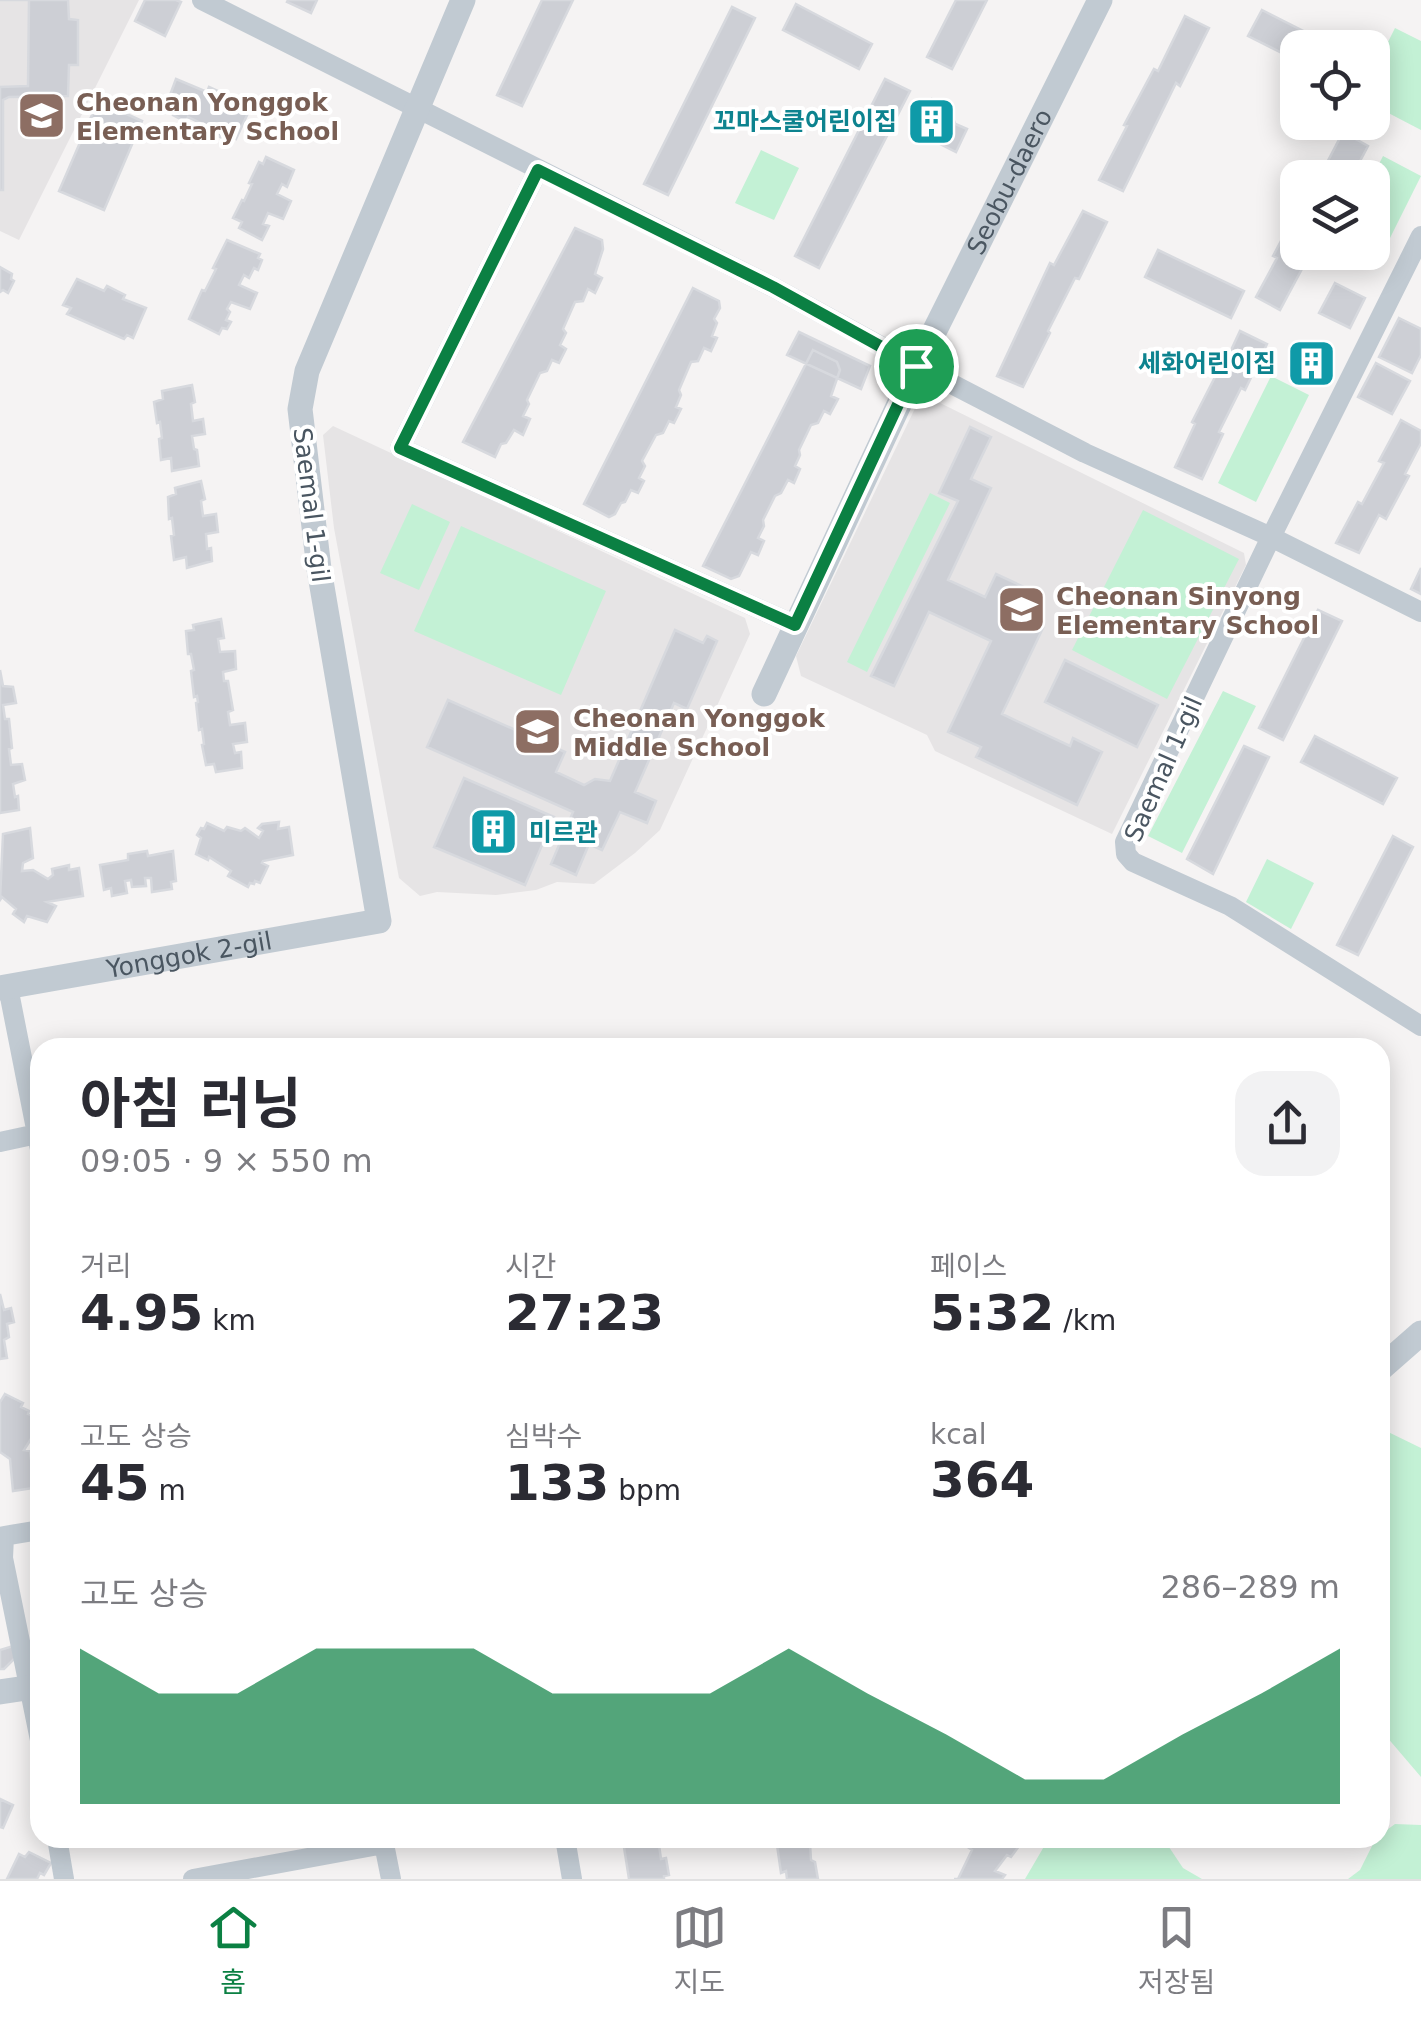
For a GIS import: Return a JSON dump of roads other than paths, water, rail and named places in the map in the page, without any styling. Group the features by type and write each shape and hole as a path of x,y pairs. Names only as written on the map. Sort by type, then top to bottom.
{"street":[{"path":"202,0 773,287 1085,453 1271,537 1421,612"},
{"path":"417,107 463,0"},
{"name":"Seobu-daero","path":"916,366 1100,0"},
{"name":"Saemal 1-gil","path":"379,921 319,570 300,409 307,371 417,107"},
{"path":"538,170 400,448 795,625"},
{"path":"1271,537 1421,236"},
{"path":"764,694 916,366"},
{"name":"Saemal 1-gil","path":"1271,537 1125,842 1126,854 1133,862 1230,906 1421,1026"},
{"name":"Yonggok 2-gil","path":"4,988 379,921"},
{"path":"4,988 30,1106"},
{"path":"0,1142 30,1142"},
{"path":"1390,1360 1421,1334"},
{"path":"30,1532 4,1536 3,1558 30,1667"},
{"path":"0,1692 30,1688"},
{"path":"59,1848 64,1879"},
{"path":"193,1879 362,1848"},
{"path":"385,1848 391,1879"},
{"path":"567,1848 572,1879"}],"place":[{"name":"Cheonan Yonggok Elementary School","path":"41,116"},
{"name":"꼬마스쿨어린이집","path":"932,121"},
{"name":"세화어린이집","path":"1311,363"},
{"name":"Cheonan Sinyong Elementary School","path":"1021,610"},
{"name":"Cheonan Yonggok Middle School","path":"538,732"},
{"name":"미르관","path":"494,832"}]}
